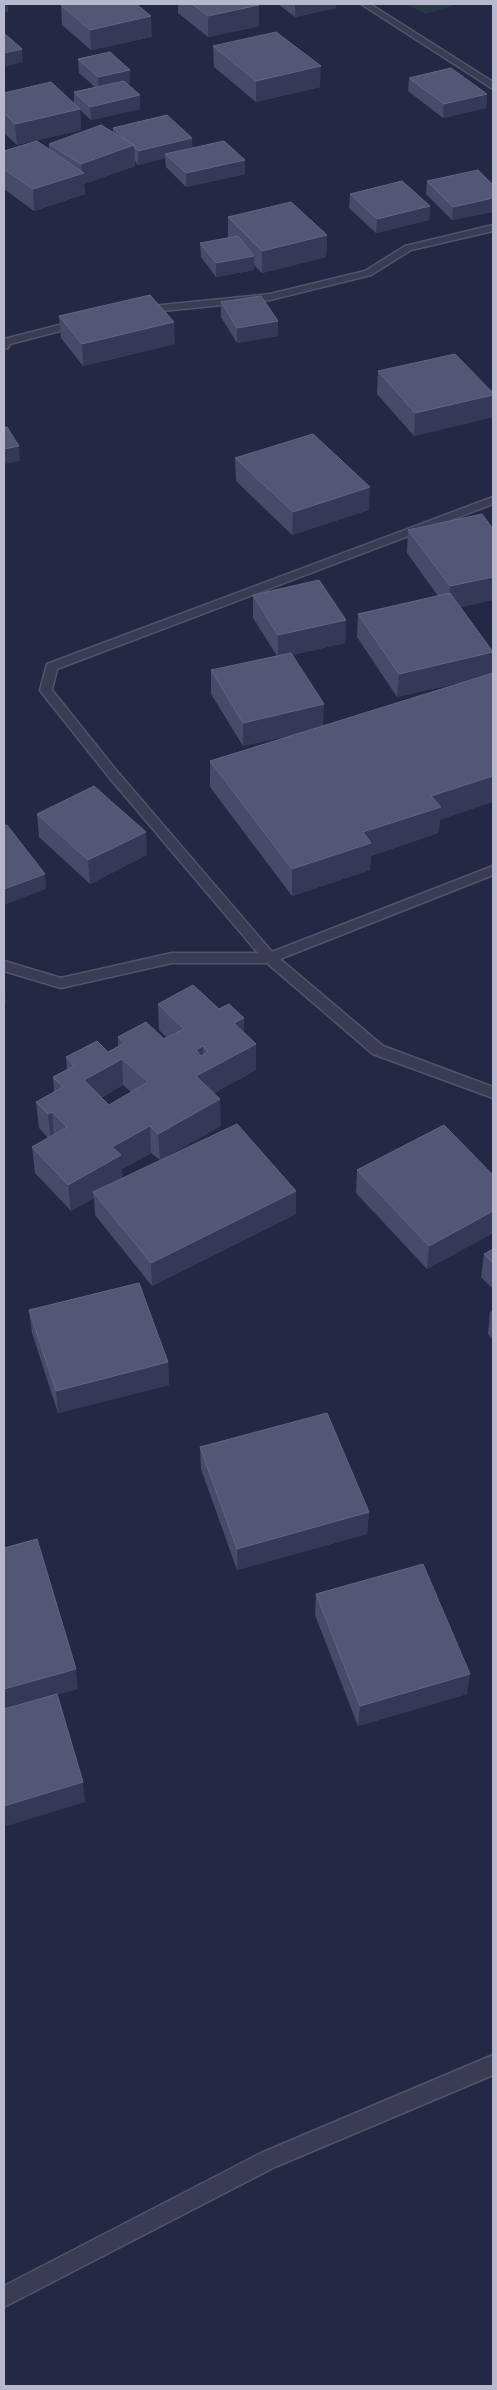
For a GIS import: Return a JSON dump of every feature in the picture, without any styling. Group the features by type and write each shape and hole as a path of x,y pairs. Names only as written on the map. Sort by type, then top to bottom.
{"street":[{"path":"365,4 493,86"},
{"path":"135,311 270,297 368,273 408,248 493,228"},
{"path":"4,346 4,342 88,320"},
{"path":"493,500 51,667 46,690 112,773 270,958 378,1050 493,1093"},
{"path":"4,966 61,983 172,958 270,958 493,870"},
{"path":"4,2297 268,2160 493,2065"}],"shaded area":[{"path":"406,4 458,4 426,14"}],"building":[{"path":"136,4 151,16 90,30 61,5"},
{"path":"192,4 257,4 259,5 208,16"},
{"path":"276,32 321,66 256,81 213,46"},
{"path":"4,33 22,49 4,53"},
{"path":"110,52 130,70 98,77 78,59"},
{"path":"451,68 487,94 444,104 409,78"},
{"path":"124,81 140,95 90,107 74,92"},
{"path":"51,82 80,109 15,124 4,113 4,93"},
{"path":"167,115 192,138 138,151 134,145 113,128"},
{"path":"101,125 134,145 81,164 49,144"},
{"path":"37,141 84,173 33,189 4,169 4,151"},
{"path":"224,141 245,160 186,173 165,154"},
{"path":"478,170 493,185 493,198 453,207 427,181"},
{"path":"402,181 430,206 377,219 350,194"},
{"path":"291,202 327,235 262,251 228,217"},
{"path":"238,236 254,256 216,263 200,243"},
{"path":"150,295 174,322 82,344 59,316"},
{"path":"261,296 278,321 237,328 221,302"},
{"path":"455,354 493,395 415,413 378,371"},
{"path":"4,427 7,427 19,446 4,449"},
{"path":"313,434 370,487 293,512 235,458"},
{"path":"482,514 493,529 493,577 450,586 408,530"},
{"path":"319,580 346,620 278,635 253,595"},
{"path":"450,593 493,652 399,674 358,614"},
{"path":"291,653 324,704 243,723 211,670"},
{"path":"493,673 493,776 431,796 441,807 363,832 371,843 292,869 210,761"},
{"path":"94,786 146,832 88,860 37,814"},
{"path":"7,825 45,874 4,889 4,826"},
{"path":"193,985 219,1009 229,1004 244,1018 234,1023 256,1044 196,1076 220,1099 158,1134 150,1126 112,1147 121,1155 68,1185 32,1147 67,1127 52,1112 48,1114 36,1102 63,1087 53,1077 74,1066 66,1057 97,1041 108,1052 125,1043 118,1037 146,1022 164,1039 184,1029 158,1004","holes":["203,1046 208,1052 201,1056 196,1050","122,1059 148,1082 109,1105 84,1080"]},
{"path":"237,1124 296,1191 151,1263 93,1192"},
{"path":"444,1125 493,1175 493,1211 429,1246 357,1170"},
{"path":"493,1249 493,1263 484,1254"},
{"path":"139,1283 168,1362 56,1391 29,1310"},
{"path":"327,1413 369,1512 237,1549 200,1447"},
{"path":"37,1539 76,1669 4,1689 4,1548"},
{"path":"423,1564 470,1674 360,1706 316,1594"},
{"path":"57,1694 83,1782 4,1806 4,1709"}]}
